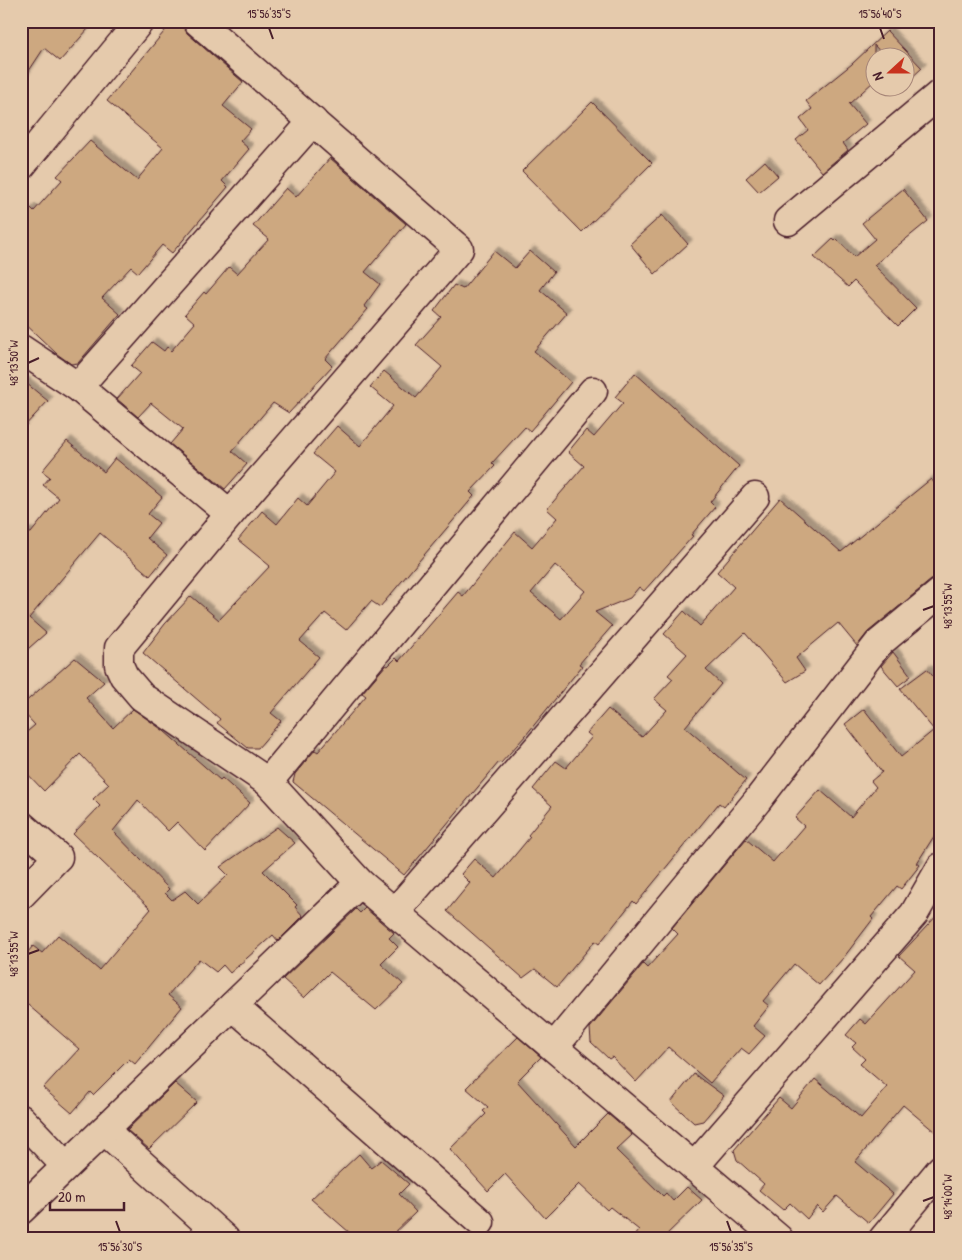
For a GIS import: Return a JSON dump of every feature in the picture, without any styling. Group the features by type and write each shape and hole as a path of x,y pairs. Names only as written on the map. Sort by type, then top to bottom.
{"street":[{"path":"21,166 140,21"},
{"path":"197,21 459,250 230,514 119,648 119,665 124,676 142,697 268,782 360,883 779,1239"},
{"path":"788,221 941,93"},
{"path":"78,387 312,121"},
{"path":"21,348 78,387 230,514"},
{"path":"268,782 593,391"},
{"path":"395,912 755,497"},
{"path":"554,1047 757,801 878,644 941,592"},
{"path":"21,825 58,857 21,895"},
{"path":"694,1166 914,914 941,867"},
{"path":"21,1210 360,883"},
{"path":"233,1006 480,1222"},
{"path":"21,1119 66,1166"},
{"path":"104,1130 225,1239"},
{"path":"883,1239 941,1169"}],"building":[{"path":"21,21 95,21 60,61 44,48 21,83"},
{"path":"173,21 182,21 187,33 243,82 223,106 251,129 240,141 249,149 222,181 228,187 172,253 162,245 138,273 131,267 102,298 120,314 78,363 71,364 57,354 21,320 21,219 31,208 34,211 62,180 57,176 90,141 137,180 163,148 107,101"},
{"path":"887,31 903,48 877,48 874,45 874,48 869,48"},
{"path":"864,53 864,90 849,104 866,124 843,143 848,150 822,172 796,140 808,130 800,119 812,109 806,101"},
{"path":"914,60 922,68 914,75"},
{"path":"592,102 652,163 582,232 522,171"},
{"path":"330,158 406,224 365,272 380,284 364,306 368,309 325,359 332,366 289,413 273,403 232,451 247,464 225,489 170,444 183,429 151,403 138,417 117,399 140,373 131,366 152,342 164,351 167,347 171,351 195,323 185,314 204,292 206,294 229,267 237,274 269,239 253,226 286,188 296,197"},
{"path":"765,161 778,176 759,192 746,178"},
{"path":"903,189 928,221 874,265 916,308 898,326 854,281 848,287 814,257 833,239 835,241 837,239 854,257 875,239 862,223"},
{"path":"662,215 688,244 655,274 630,244"},
{"path":"494,251 515,268 530,251 554,272 540,290 567,313 534,351 571,382 530,431 525,427 492,463 495,466 470,492 474,496 380,607 371,601 346,630 325,613 300,641 319,657 271,713 281,721 258,748 248,748 217,723 220,719 143,653 165,624 191,596 219,620 270,566 238,540 262,511 277,524 298,498 307,506 335,472 313,454 337,426 360,446 393,406 370,387 384,371 416,398 442,367 416,345 441,317 434,311 454,285 463,289"},
{"path":"635,373 739,466 710,502 715,507 691,535 693,536 644,591 639,587 630,598 595,612 612,626 579,664 582,666 526,735 501,763 499,762 404,875 293,782 295,774 315,750 318,752 366,696 362,693 386,665 388,666 396,658 399,661 458,592 463,596 515,532 532,547 557,518 547,509 584,466 568,452 586,430 594,437 623,403 615,397","holes":["555,565 585,591 561,619 531,593"]},
{"path":"21,379 48,401 21,430"},
{"path":"67,441 104,472 115,458 162,497 148,514 159,523 147,538 167,555 150,576 100,533 29,618 46,633 21,655 21,532 31,533 59,498 43,485 50,477 42,471"},
{"path":"931,479 941,491 941,577 931,580 868,632 857,646 838,623 796,658 805,671 787,682 745,633 706,670 721,684 685,727 746,780 724,807 719,803 636,904 633,901 599,944 595,941 557,987 535,969 523,978 447,911 470,883 461,874 474,859 496,878 530,837 528,835 552,806 533,789 556,761 566,768 592,737 587,733 608,709 642,737 667,710 654,699 673,679 668,675 687,654 664,634 684,611 700,626 734,587 717,572 780,498 841,552"},
{"path":"893,652 911,676 898,686 881,666"},
{"path":"75,658 104,682 86,698 113,728 133,709 164,731 220,780 222,778 250,803 205,851 177,822 168,831 138,800 113,831 169,889 165,893 172,900 185,891 198,904 228,875 220,867 277,827 295,843 263,871 297,905 295,907 303,916 278,941 273,935 230,973 223,965 216,972 199,959 168,995 182,1007 135,1064 129,1059 93,1095 90,1092 72,1113 43,1088 79,1049 21,999 21,960 33,946 42,953 58,935 99,970 151,909 73,834 100,806 93,799 109,784 80,754 44,791 21,767 21,737 35,725 21,710 21,706"},
{"path":"927,669 941,686 941,825 917,863 920,865 901,889 897,886 871,917 873,919 844,957 819,985 794,964 763,1001 769,1006 753,1026 765,1036 749,1054 741,1048 710,1083 668,1047 636,1082 612,1057 609,1059 591,1042 590,1028 643,964 647,968 678,934 672,928 746,839 773,862 804,826 795,818 820,790 851,817 876,787 871,781 882,772 845,724 864,709 901,757 934,730 900,689"},
{"path":"365,908 394,933 389,938 398,947 381,964 403,984 376,1010 330,972 304,998 283,979 356,909 360,913"},
{"path":"941,911 941,1137 903,1105 855,1162 893,1194 869,1223 837,1196 823,1212 817,1206 807,1219 790,1203 783,1210 759,1190 764,1184 737,1160 734,1150 779,1098 791,1108 815,1079 861,1118 887,1087 860,1064 865,1059 852,1047 856,1043 846,1035 860,1019 866,1024 915,970 899,956"},
{"path":"518,1037 541,1057 517,1081 576,1146 608,1114 632,1135 616,1150 663,1196 666,1193 673,1201 687,1187 702,1200 662,1239 631,1239 639,1230 610,1207 607,1210 579,1184 545,1218 505,1174 488,1191 450,1149 486,1114 483,1111 488,1107 466,1088"},
{"path":"694,1074 724,1096 703,1121 694,1123 671,1102"},
{"path":"175,1083 197,1102 149,1149 127,1130"},
{"path":"359,1154 371,1168 381,1160 409,1184 399,1194 416,1212 388,1239 357,1239 311,1199"}]}
